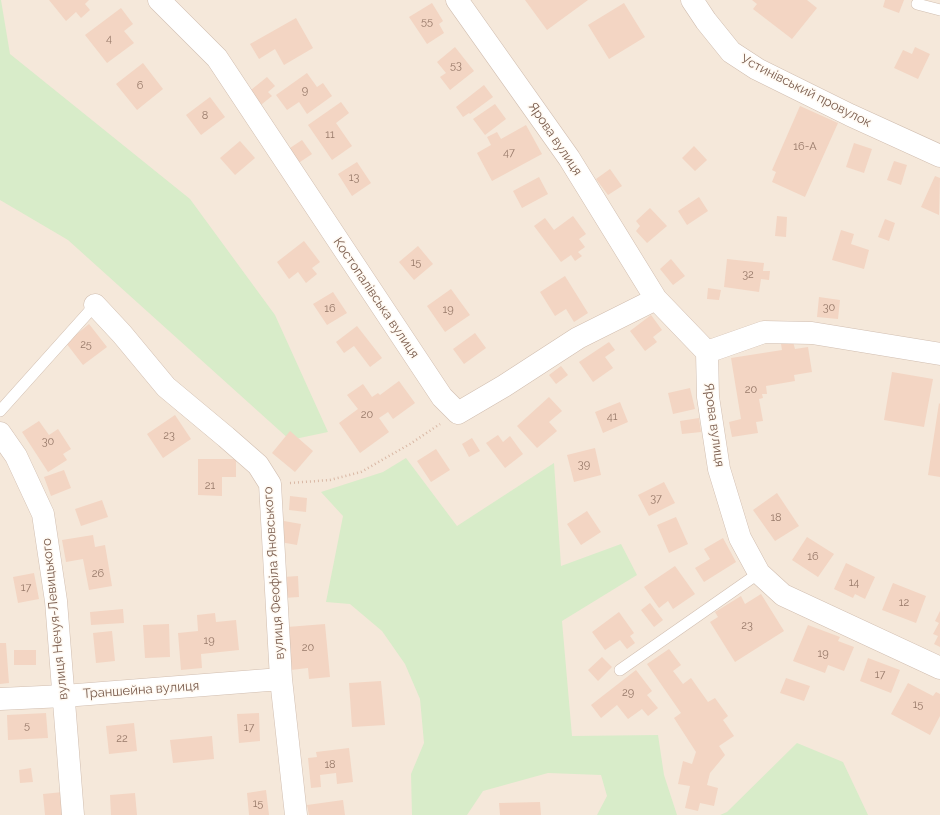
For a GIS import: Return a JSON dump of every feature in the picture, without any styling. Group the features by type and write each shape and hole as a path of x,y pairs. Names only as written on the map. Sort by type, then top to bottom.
{"street":[{"name":"Костопалівська вулиця","path":"159,0 217,58 442,397 458,413 504,386 578,338 656,299"},
{"name":"Ярова вулиця","path":"457,0 569,158 656,299 707,352 708,397 719,469 740,538 759,573 783,595 940,668"},
{"name":"Устинівський провулок","path":"692,0 706,21 732,52 757,69 850,115 940,156"},
{"name":"вулиця Феофіла Яновського","path":"95,305 122,334 166,387 258,465 270,484 281,679 296,815"},
{"path":"707,352 764,332 812,333 940,354"},
{"name":"вулиця Нечуя-Левицького","path":"0,433 16,456 43,514 56,601 73,815"},
{"name":"Траншейна вулиця","path":"0,698 64,696 281,679"}],"lane":[{"path":"917,4 940,10"},
{"path":"0,411 95,305"},
{"path":"620,670 759,573"}],"path":[{"path":"293,483 330,480 361,472 426,434"}],"shaded area":[{"path":"0,0 940,0 940,815 0,815"}],"green space":[{"path":"0,0 10,54 190,199 275,315 328,432 290,440 68,240 0,200"},
{"path":"406,458 457,526 554,463 561,566 621,544 637,575 562,621 572,736 658,735 664,775 677,815 597,815 607,796 601,775 548,773 483,791 467,815 412,815 411,774 424,743 420,699 405,664 382,631 350,604 326,602 343,516 321,492 383,472"},
{"path":"797,743 843,762 868,815 720,815 727,812"}],"building":[{"path":"49,0 89,0 85,4 90,10 81,18 76,12 66,21"},
{"path":"525,0 588,0 547,30"},
{"path":"752,0 807,0 817,8 792,39 753,9 757,4"},
{"path":"885,0 904,0 899,13 883,7"},
{"path":"432,3 443,21 439,24 444,33 427,44 409,17"},
{"path":"624,3 645,37 609,59 588,25"},
{"path":"121,8 133,24 124,31 134,43 107,63 85,35"},
{"path":"296,18 313,48 284,65 275,49 259,59 250,44"},
{"path":"455,47 474,71 450,90 440,77 446,73 437,62"},
{"path":"915,47 930,54 918,79 894,68 903,50 912,54"},
{"path":"143,63 163,89 137,110 116,84"},
{"path":"307,73 317,87 323,83 332,96 307,114 299,102 287,110 276,95"},
{"path":"267,77 275,86 268,92 272,96 257,108 246,94"},
{"path":"484,85 493,97 470,114 469,113 463,117 456,107"},
{"path":"210,97 225,117 201,135 186,115"},
{"path":"341,102 349,113 336,123 352,146 332,160 308,125"},
{"path":"495,104 506,119 485,135 473,119"},
{"path":"800,106 838,123 805,197 772,182 776,172 772,170"},
{"path":"526,125 542,154 492,181 477,153 491,145 487,137 497,132 501,139"},
{"path":"302,140 312,154 297,164 287,150"},
{"path":"240,141 255,158 235,175 220,158"},
{"path":"854,143 872,149 864,173 846,167"},
{"path":"694,146 707,160 695,171 682,158"},
{"path":"894,161 907,165 901,185 887,180"},
{"path":"357,162 371,183 352,196 338,174"},
{"path":"610,169 622,186 608,195 596,179"},
{"path":"935,176 940,178 939,215 921,207"},
{"path":"539,177 548,194 522,208 513,191"},
{"path":"699,197 708,211 687,225 678,211"},
{"path":"650,208 667,226 647,243 636,231 640,226 636,221"},
{"path":"573,216 586,234 579,239 585,247 578,252 582,256 575,261 571,255 561,262 534,226 545,218 554,230"},
{"path":"777,216 787,217 786,237 775,236"},
{"path":"885,219 895,223 889,241 878,237"},
{"path":"841,230 854,234 851,244 869,250 864,269 832,260"},
{"path":"304,241 320,262 312,268 317,274 306,283 298,272 289,279 277,262"},
{"path":"418,246 433,264 414,280 399,262"},
{"path":"671,259 685,276 673,285 660,269"},
{"path":"727,259 764,263 763,271 770,271 769,280 761,279 759,292 724,287"},
{"path":"565,276 588,313 574,322 566,309 555,316 540,292"},
{"path":"708,288 721,290 719,300 707,299"},
{"path":"451,289 470,315 445,332 427,306"},
{"path":"333,292 347,313 327,325 313,304"},
{"path":"819,297 840,300 838,319 817,317"},
{"path":"651,315 662,330 653,337 657,342 645,351 630,331"},
{"path":"89,324 107,347 83,365 66,343"},
{"path":"357,326 382,358 370,367 354,346 344,353 336,342"},
{"path":"475,333 486,348 464,364 453,349"},
{"path":"609,342 615,350 605,357 613,368 593,382 579,362"},
{"path":"793,342 795,349 808,347 812,372 794,375 795,381 766,386 767,394 762,394 763,398 759,399 763,421 756,422 758,433 732,437 729,422 741,419 731,358 782,350 781,344"},
{"path":"561,366 568,375 556,384 549,375"},
{"path":"892,372 933,379 924,427 884,420"},
{"path":"399,381 415,403 393,419 388,412 379,418 389,432 360,453 339,423 358,409 347,395 363,384 372,397 378,393 380,395"},
{"path":"690,388 695,409 673,414 668,393"},
{"path":"549,397 562,411 549,422 557,431 537,448 517,426"},
{"path":"620,402 628,422 603,433 595,412"},
{"path":"939,403 940,404 940,477 928,475"},
{"path":"175,415 191,439 163,458 147,434"},
{"path":"699,418 701,432 682,434 680,421"},
{"path":"39,421 49,435 58,429 71,449 63,454 67,460 48,472 22,432"},
{"path":"290,431 313,451 295,472 272,453"},
{"path":"498,435 503,442 510,436 523,454 505,468 486,443"},
{"path":"472,438 480,451 469,457 462,444"},
{"path":"595,448 601,475 574,482 567,455"},
{"path":"436,449 450,470 431,482 417,461"},
{"path":"198,459 236,459 236,477 222,477 222,496 198,495"},
{"path":"64,470 71,488 51,496 44,477"},
{"path":"664,482 675,503 649,516 638,495"},
{"path":"777,493 799,526 775,541 753,510"},
{"path":"290,496 307,498 306,512 289,510"},
{"path":"102,500 108,517 81,526 75,509"},
{"path":"587,511 601,532 581,545 567,524"},
{"path":"676,517 688,544 669,553 657,525"},
{"path":"284,521 301,524 297,545 280,542"},
{"path":"93,535 95,547 105,545 112,586 89,590 83,559 66,562 62,540"},
{"path":"807,537 834,554 818,577 792,560"},
{"path":"723,538 736,562 704,582 695,568 710,559 704,549"},
{"path":"846,563 875,577 865,599 855,594 853,598 834,589"},
{"path":"675,566 695,594 673,609 668,601 659,608 644,587"},
{"path":"34,573 39,599 18,603 13,577"},
{"path":"298,576 299,597 284,598 283,577"},
{"path":"893,583 926,596 916,623 882,610"},
{"path":"761,594 784,631 735,662 710,622 718,617 715,612 741,596 745,604"},
{"path":"650,603 663,620 654,627 641,610"},
{"path":"123,609 124,623 91,625 90,612"},
{"path":"940,611 940,647 934,644 938,636 933,634 939,623 935,621"},
{"path":"619,612 634,633 630,636 635,643 627,649 620,640 605,650 592,632"},
{"path":"215,613 216,622 236,620 239,650 201,654 202,668 181,670 178,633 198,631 197,615"},
{"path":"169,624 170,657 145,658 143,625"},
{"path":"325,624 330,677 309,679 308,668 291,670 287,627"},
{"path":"808,625 840,637 838,641 854,647 844,671 828,665 825,673 793,661"},
{"path":"112,631 115,661 96,663 93,633"},
{"path":"0,643 6,643 9,683 0,684"},
{"path":"669,649 681,665 673,671 683,684 691,678 708,702 715,698 728,716 723,720 734,736 719,746 725,755 710,773 707,785 718,788 714,806 700,803 698,811 685,808 690,786 678,784 683,761 692,764 696,752 674,718 681,713 647,664"},
{"path":"14,650 36,650 36,665 14,665"},
{"path":"602,657 612,667 598,681 588,670"},
{"path":"868,658 900,670 891,693 860,681"},
{"path":"636,670 652,691 647,695 658,708 648,716 642,709 628,719 617,705 601,718 591,705"},
{"path":"786,678 810,686 804,701 780,693"},
{"path":"381,681 385,725 352,727 349,683"},
{"path":"908,683 933,696 936,692 940,694 940,716 930,735 891,714"},
{"path":"46,713 48,738 8,740 7,715"},
{"path":"259,713 260,741 239,743 237,714"},
{"path":"134,723 137,751 109,754 106,726"},
{"path":"212,736 214,759 173,763 170,740"},
{"path":"349,748 353,782 337,784 336,773 320,775 321,787 311,788 308,758 317,757 316,752"},
{"path":"31,768 33,782 20,783 19,770"},
{"path":"266,790 269,815 249,815 247,793"},
{"path":"63,792 65,815 45,815 43,794"},
{"path":"135,793 137,815 111,815 110,795"},
{"path":"343,800 345,815 309,815 307,805"},
{"path":"540,802 541,815 500,815 499,803"}]}
